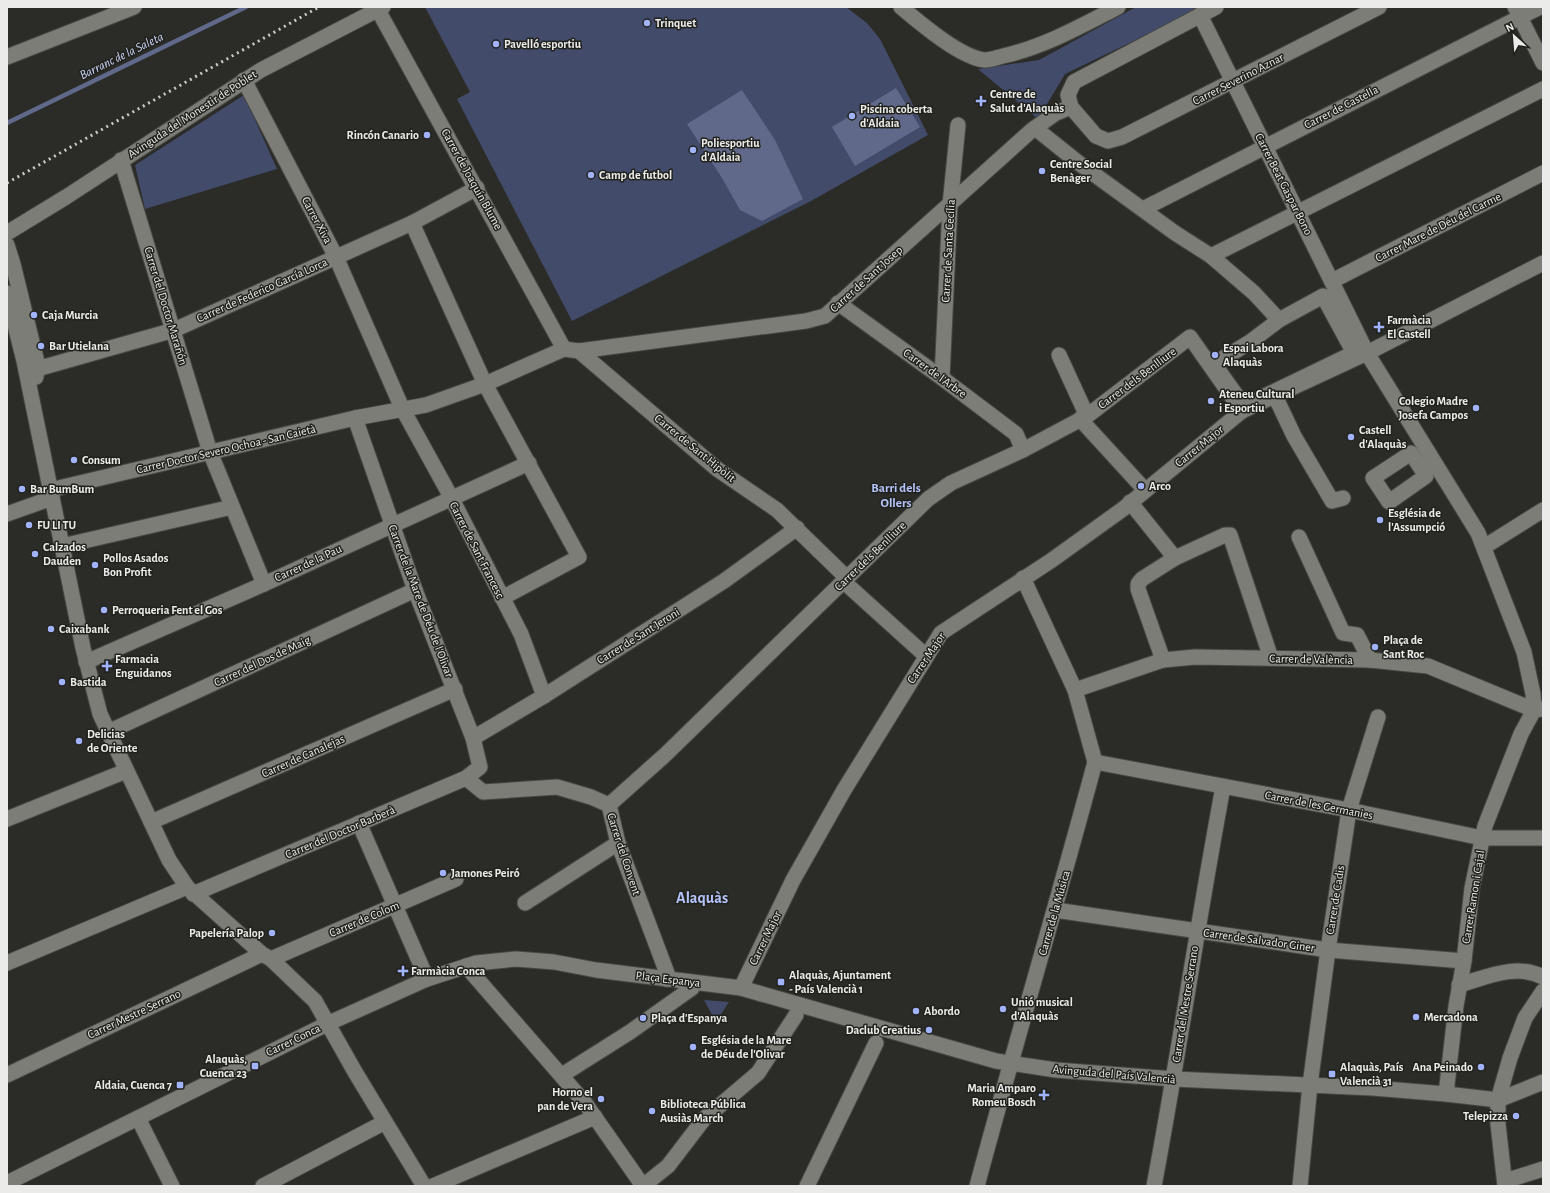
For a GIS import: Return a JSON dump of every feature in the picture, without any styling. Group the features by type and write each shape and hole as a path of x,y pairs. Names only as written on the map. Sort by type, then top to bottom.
{"street":[{"path":"7,57 134,7"},
{"path":"901,7 933,33 969,54 986,60 1020,52 1065,34 1118,7"},
{"path":"1071,107 1068,96 1074,82 1216,7"},
{"name":"Carrer Severino Aznar","path":"1071,107 1096,136 1108,141 1122,137 1379,7"},
{"name":"Carrer de Castella","path":"1143,209 1518,12 1540,7"},
{"name":"Avinguda del Monestir de Poblet","path":"7,233 260,70 381,9"},
{"name":"Carrer de Joaquín Blume","path":"381,9 477,188 572,350"},
{"path":"1518,12 1543,62"},
{"name":"Carrer Beat Gaspar Bono","path":"1200,15 1367,353 1478,533 1524,652 1533,694 1539,710"},
{"name":"Carrer Xiva","path":"244,80 336,256 402,408"},
{"path":"1211,256 1543,89"},
{"name":"Carrer de Sant Josep","path":"485,384 572,350 806,321 825,316 1035,128 1056,113 1071,107"},
{"name":"Carrer de Santa Cecília","path":"942,378 950,205 958,125"},
{"path":"1035,128 1080,164 1211,256 1254,293 1278,320"},
{"name":"Carrer del Doctor Marañón","path":"121,160 210,452 264,584"},
{"name":"Carrer Mare de Déu del Carme","path":"1332,281 1543,173"},
{"name":"Carrer de Federico García Lorca","path":"37,369 174,330 412,223 477,188"},
{"path":"412,223 485,384 579,557 502,598"},
{"path":"7,245 37,362 33,406"},
{"name":"Carrer Major","path":"741,988 793,880 844,790 941,632 1052,560 1130,502 1242,411 1367,353 1543,263"},
{"path":"7,293 33,406 86,662 100,714 126,771 169,860 190,890 315,1000 385,1122 424,1186"},
{"path":"1323,296 1354,353 1244,406 1214,364 1250,342 1278,320 1323,296"},
{"name":"Carrer de l'Arbre","path":"838,303 942,378 1016,434 1023,450"},
{"path":"7,337 22,385 33,406"},
{"name":"Carrer dels Benlliure","path":"609,805 666,755 928,499 950,483 1023,450 1084,418 1190,337 1242,411"},
{"name":"Carrer de Sant Hipòlit","path":"572,350 717,469 778,510 845,579 926,656"},
{"path":"1059,355 1084,418 1145,490"},
{"name":"Carrer Doctor Severo Ochoa - San Caietà","path":"7,514 51,494 210,452 355,418 402,408 426,405 485,384"},
{"path":"1275,396 1294,436 1332,502 1343,498"},
{"name":"Carrer de Sant Francesc","path":"402,408 451,498 521,634 544,696"},
{"name":"Carrer de la Mare de Déu de l'Olivar","path":"355,418 415,590 473,738 480,767 466,778"},
{"path":"1413,458 1426,449"},
{"path":"1411,453 1413,458 1426,476 1389,502 1373,478 1411,453"},
{"name":"Carrer de la Pau","path":"86,662 264,584 392,524 529,463"},
{"path":"1130,502 1175,558"},
{"path":"62,546 232,507"},
{"path":"1484,547 1543,510"},
{"name":"Carrer de Sant Jeroni","path":"473,738 544,696 724,581 797,528"},
{"path":"1163,660 1138,589 1138,584 1175,558 1225,535 1230,535 1271,658"},
{"path":"1300,537 1343,633 1357,635 1370,660"},
{"path":"1023,578 1075,690 1095,762"},
{"name":"Carrer del Dos de Maig","path":"108,732 415,590"},
{"name":"Carrer de València","path":"1075,690 1163,660 1195,657 1370,660 1428,666 1539,710"},
{"name":"Carrer de Canalejas","path":"151,822 454,689"},
{"name":"Carrer Ramon i Cajal","path":"1446,1094 1464,961 1472,888 1482,838 1499,778 1521,734 1539,710"},
{"name":"Carrer de Cadis","path":"1300,1186 1310,1085 1349,810 1378,717"},
{"name":"Carrer de les Germanies","path":"1095,762 1349,810 1482,838 1543,838"},
{"name":"Carrer de la Música","path":"977,1186 1095,762"},
{"path":"7,819 126,771"},
{"name":"Carrer del Convent","path":"466,778 483,792 557,787 609,805 618,842 667,973 666,979"},
{"name":"Carrer del Doctor Barberà","path":"7,963 359,823 466,778"},
{"name":"Carrer del Mestre Serrano","path":"1154,1186 1174,1079 1196,931 1223,787"},
{"path":"359,823 427,979"},
{"path":"525,903 618,842"},
{"name":"Carrer de Colom","path":"266,957 456,879"},
{"name":"Carrer de Salvador Giner","path":"1055,910 1328,950 1464,961"},
{"name":"Carrer Mestre Serrano","path":"7,1075 266,957"},
{"name":"Carrer Conca","path":"7,1183 329,1023 427,979 466,966 490,961 516,959 554,962 596,970"},
{"path":"466,966 562,1075 595,1117 643,1186 668,1166 704,1119 758,1073 796,1015"},
{"name":"Plaça Espanya","path":"596,970 741,988"},
{"path":"1460,985 1515,970 1533,972 1543,977"},
{"path":"562,1075 630,1032 692,988"},
{"name":"Avinguda del País Valencià","path":"741,988 982,1057 1056,1070 1174,1079 1310,1085 1446,1094 1498,1100"},
{"path":"1543,991 1526,1018 1510,1058 1498,1100 1498,1124 1505,1184 1543,1170"},
{"path":"806,1186 876,1043"},
{"path":"1498,1100 1543,1082"},
{"path":"433,1186 595,1117"},
{"path":"138,1118 172,1186"},
{"path":"263,1186 385,1122"}],"shaded area":[{"name":"Poliesportiu d'Aldaia","path":"425,7 846,7 867,23 880,39 928,135 811,201 572,321 457,99 470,92"},
{"path":"1136,7 1204,7 1065,74 1038,119 978,69 1039,60"},
{"path":"896,88 920,127 855,166 832,127"},
{"path":"742,90 775,140 803,199 762,221 740,210 722,178 687,124"},
{"path":"244,95 277,169 145,209 135,165"},
{"path":"704,1000 729,1002 716,1022"}],"waterway":[{"name":"Barranc de la Saleta","path":"7,123 246,7"}],"railway":[{"path":"7,183 319,7"}],"place":[{"name":"Trinquet","path":"647,23"},
{"name":"Pavelló esportiu","path":"496,44"},
{"name":"Centre de Salut d'Alaquàs","path":"981,101"},
{"name":"Piscina coberta d'Aldaia","path":"852,116"},
{"name":"Rincón Canario","path":"427,135"},
{"name":"Poliesportiu d'Aldaia","path":"693,150"},
{"name":"Centre Social Benàger","path":"1042,171"},
{"name":"Camp de futbol","path":"591,175"},
{"name":"Caja Murcia","path":"34,315"},
{"name":"Farmàcia El Castell","path":"1379,327"},
{"name":"Bar Utielana","path":"41,346"},
{"name":"Espai Labora Alaquàs","path":"1215,355"},
{"name":"Ateneu Cultural i Esportiu","path":"1211,401"},
{"name":"Colegio Madre Josefa Campos","path":"1476,408"},
{"name":"Castell d'Alaquàs","path":"1351,437"},
{"name":"Consum","path":"74,460"},
{"name":"Arco","path":"1141,486"},
{"name":"Bar BumBum","path":"22,489"},
{"name":"Església de l'Assumpció","path":"1380,520"},
{"name":"FU LI TU","path":"29,525"},
{"name":"Calzados Dauden","path":"35,554"},
{"name":"Pollos Asados Bon Profit","path":"95,565"},
{"name":"Perroqueria Fent el Gos","path":"104,610"},
{"name":"Caixabank","path":"51,629"},
{"name":"Plaça de Sant Roc","path":"1375,647"},
{"name":"Farmacia Enguidanos","path":"107,666"},
{"name":"Bastida","path":"62,682"},
{"name":"Delicias de Oriente","path":"79,741"},
{"name":"Jamones Peiró","path":"443,873"},
{"name":"Papelería Palop","path":"272,933"},
{"name":"Farmàcia Conca","path":"403,971"},
{"name":"Alaquàs, Ajuntament - País Valencià 1","path":"781,982"},
{"name":"Unió musical d'Alaquàs","path":"1003,1009"},
{"name":"Abordo","path":"916,1011"},
{"name":"Mercadona","path":"1416,1017"},
{"name":"Plaça d'Espanya","path":"643,1018"},
{"name":"Daclub Creatius","path":"929,1030"},
{"name":"Església de la Mare de Déu de l'Olivar","path":"693,1047"},
{"name":"Alaquàs, Cuenca 23","path":"255,1066"},
{"name":"Ana Peinado","path":"1481,1067"},
{"name":"Alaquàs, País Valencià 31","path":"1332,1074"},
{"name":"Aldaia, Cuenca 7","path":"180,1085"},
{"name":"Maria Amparo Romeu Bosch","path":"1044,1095"},
{"name":"Horno el pan de Vera","path":"601,1099"},
{"name":"Biblioteca Pública Ausiàs March","path":"652,1111"},
{"name":"Telepizza","path":"1516,1116"}],"district":[{"name":"Barri dels Ollers","path":"896,494"},
{"name":"Alaquàs","path":"702,897"}]}
